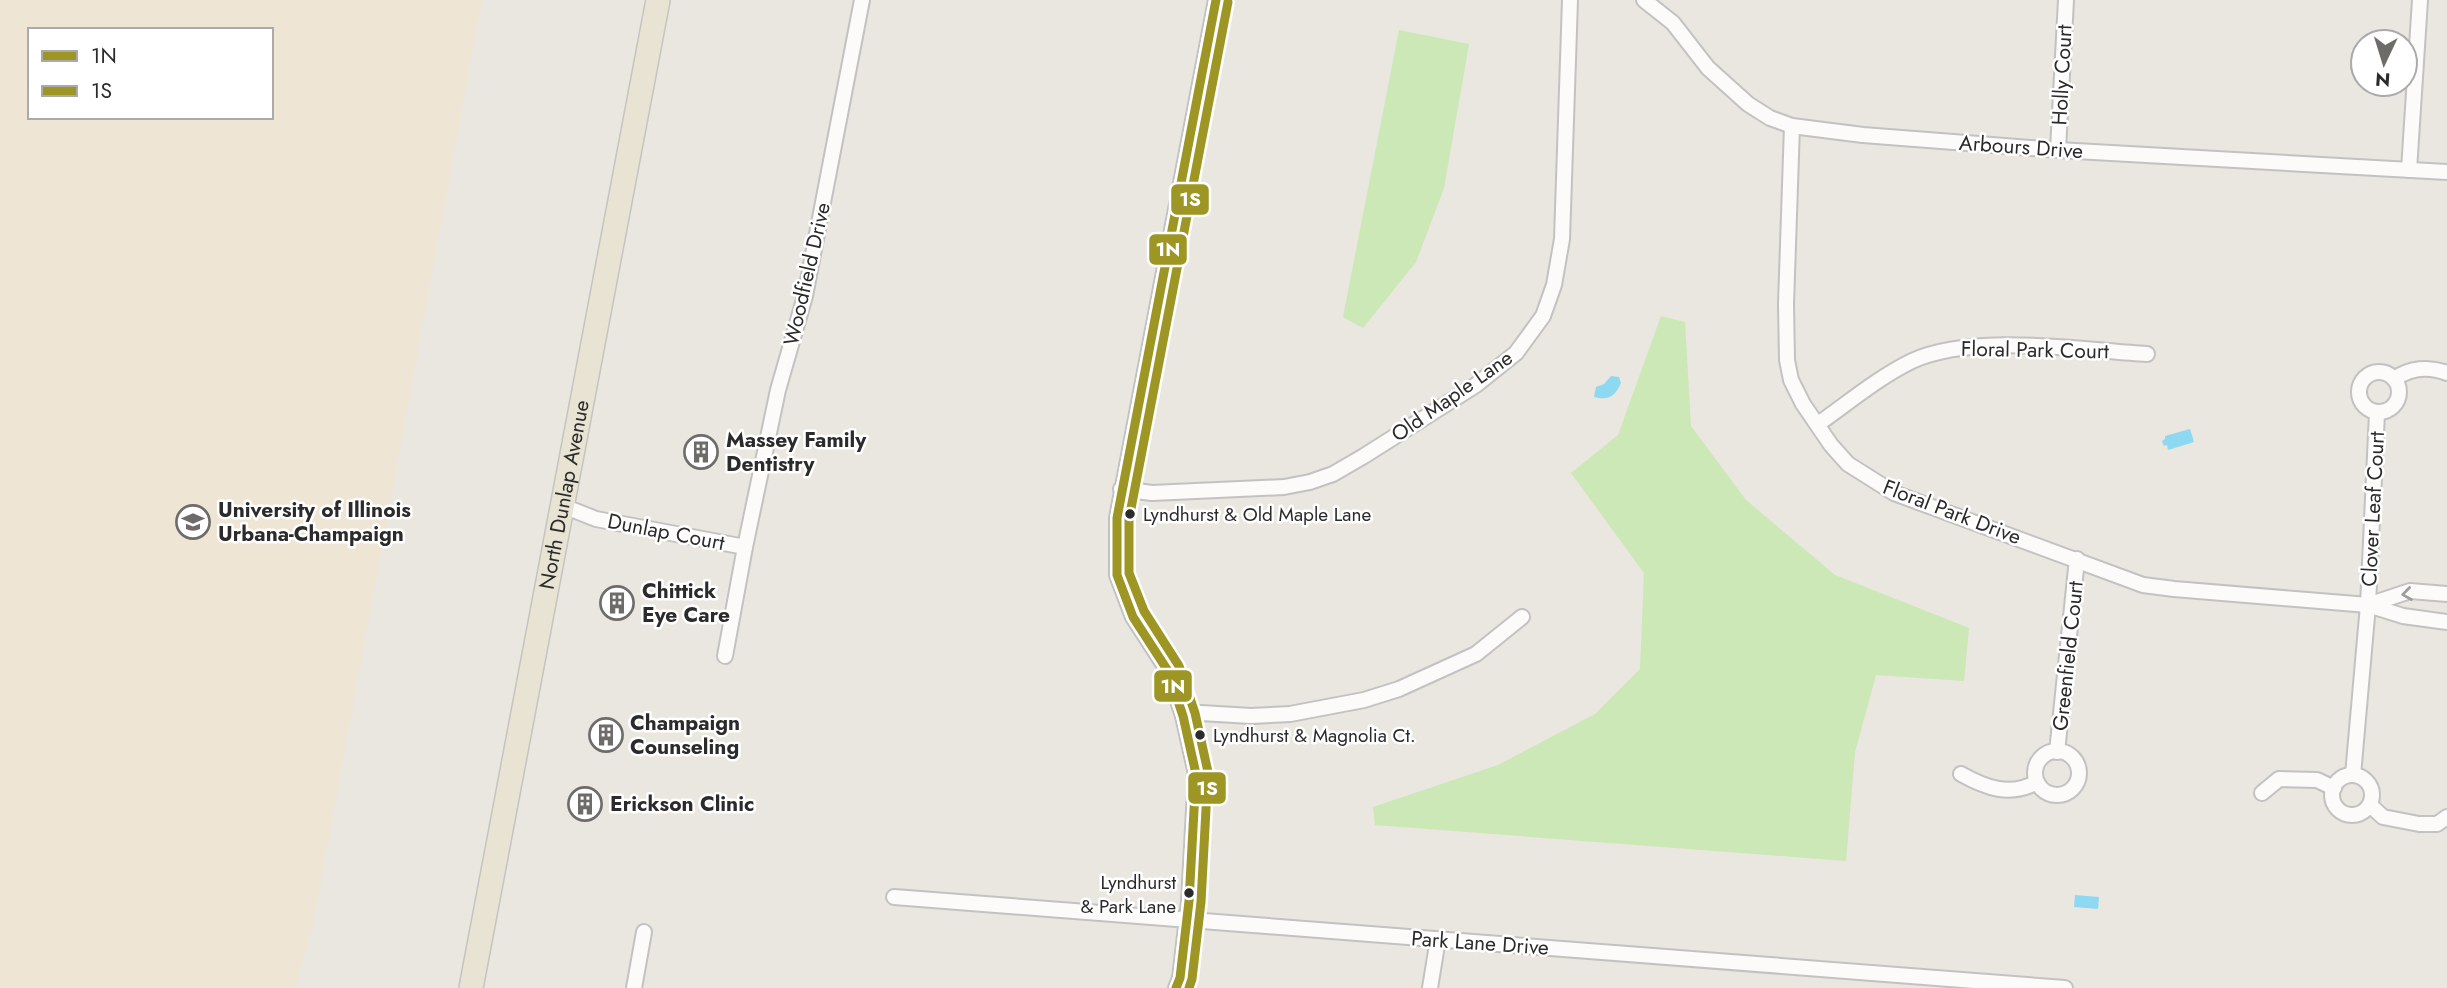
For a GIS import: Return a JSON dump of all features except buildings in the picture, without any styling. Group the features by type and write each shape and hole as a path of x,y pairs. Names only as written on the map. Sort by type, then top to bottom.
{"main road":[{"name":"North Dunlap Avenue","path":"471,988 658,0"}],"street":[{"name":"Woodfield Drive","path":"745,547 778,390 805,296 862,0"},
{"path":"1176,988 1180,978 1187,920 1195,774 1183,716 1168,671 1133,617 1117,575 1117,518 1216,0"},
{"name":"Old Maple Lane","path":"1121,489 1152,493 1257,489 1310,482 1333,474 1364,456 1476,385 1516,353 1542,316 1555,285 1562,239 1570,0"},
{"name":"Arbours Drive","path":"1644,0 1673,23 1708,68 1748,104 1770,118 1792,126 1863,135 2058,150 2447,172"},
{"name":"Holly Court","path":"2058,150 2066,0"},
{"path":"2409,170 2420,0"},
{"name":"Floral Park Drive","path":"1792,126 1786,304 1787,360 1791,380 1803,404 1847,464 1894,493 2143,585 2368,605 2403,616 2447,622"},
{"name":"Floral Park Court","path":"1818,424 1891,373 1912,361 1943,350 1986,345 2147,354"},
{"path":"2394,379 2408,369 2440,370 2447,373"},
{"name":"Clover Leaf Court","path":"2378,372 2394,379 2399,390 2397,402 2389,410 2377,413 2366,408 2359,399 2362,381 2366,377 2378,372"},
{"name":"Clover Leaf Court","path":"2353,775 2368,605 2377,413"},
{"name":"Dunlap Court","path":"563,506 596,519 745,547 724,656"},
{"name":"Greenfield Court","path":"2057,752 2077,559"},
{"name":"Floral Park Drive","path":"2368,605 2410,591 2447,594"},
{"path":"1183,716 1201,713 1251,716 1290,714 1364,700 1399,689 1476,654 1522,617"},
{"name":"Greenfield Court","path":"2057,752 2070,756 2078,767 2079,774 2073,788 2068,792 2053,795 2040,788 2037,782 2035,775 2038,761 2044,756 2057,752"},
{"path":"1961,774 1984,787 1996,790 2026,788 2037,782"},
{"path":"2353,775 2370,785 2372,799 2370,805 2354,816 2341,812 2333,802 2334,788 2340,779 2353,775"},
{"path":"2262,793 2278,779 2317,780 2334,788"},
{"path":"2370,805 2383,817 2419,824 2437,824 2447,817"},
{"name":"Park Lane Drive","path":"894,897 2066,988"},
{"path":"635,988 644,932"},
{"path":"1430,988 1438,939"}],"shaded area":[{"name":"University of Illinois Urbana-Champaign","path":"0,0 482,0 313,926 295,988 0,988"}],"green space":[{"path":"1399,30 1469,44 1444,188 1416,262 1363,328 1343,317"},
{"path":"1661,316 1685,322 1691,426 1746,500 1835,575 1969,628 1964,681 1876,675 1855,752 1846,861 1375,825 1373,807 1498,765 1595,714 1640,669 1644,573 1571,473 1618,435"}],"water":[{"path":"1611,376 1619,377 1621,383 1616,391 1608,398 1594,397 1596,387 1604,384"},
{"path":"2190,429 2194,442 2168,450 2167,445 2164,446 2162,441 2165,436"},
{"path":"2075,895 2099,897 2098,909 2074,907"}],"transit line":[{"name":"1N","path":"1176,988 1180,978 1189,901 1196,774 1183,716 1168,671 1133,617 1117,575 1117,518 1216,0"},
{"name":"1S","path":"1189,988 1201,902 1208,772 1195,713 1179,666 1144,611 1129,573 1129,519 1228,2"}],"place":[{"name":"Massey Family Dentistry","path":"701,452"},
{"name":"Lyndhurst & Old Maple Lane","path":"1130,514"},
{"name":"University of Illinois Urbana-Champaign","path":"193,522"},
{"name":"Chittick Eye Care","path":"617,603"},
{"name":"Champaign Counseling","path":"606,735"},
{"name":"Lyndhurst & Magnolia Ct.","path":"1200,735"},
{"name":"Erickson Clinic","path":"585,804"},
{"name":"Lyndhurst & Park Lane","path":"1189,893"}]}
